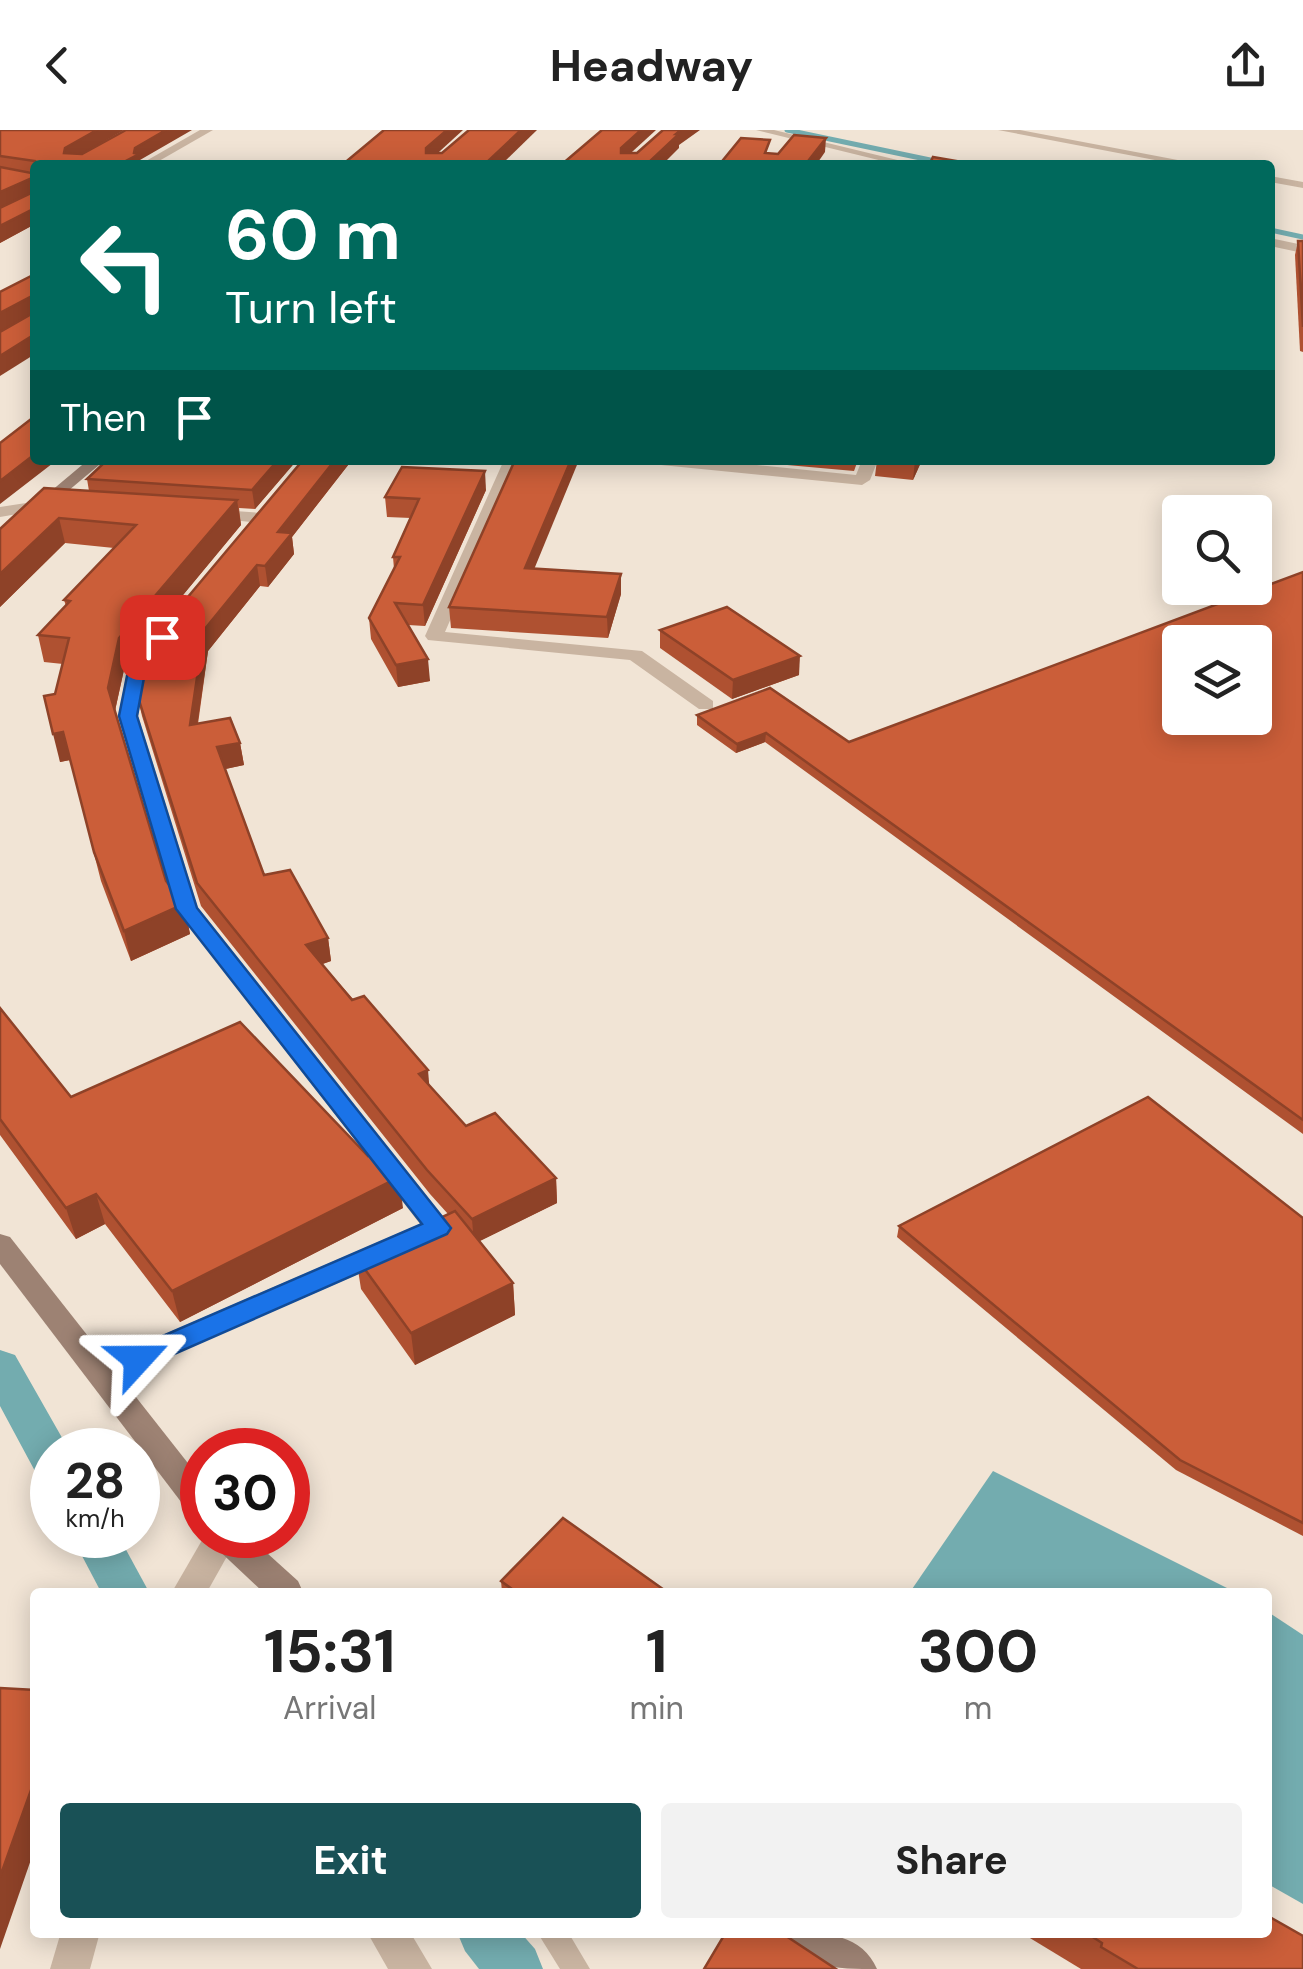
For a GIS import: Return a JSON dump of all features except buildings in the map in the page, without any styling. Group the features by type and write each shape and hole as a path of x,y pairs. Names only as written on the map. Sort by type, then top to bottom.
{"main road":[{"path":"0,542 91,465"},
{"path":"0,1244 180,1476"},
{"path":"249,1558 282,1588"},
{"path":"803,1938 857,1969"}],"street":[{"path":"153,160 208,130"},
{"path":"762,130 891,160"},
{"path":"1003,130 1171,160"},
{"path":"782,152 792,138"},
{"path":"1275,180 1303,185"},
{"path":"1275,243 1303,249"},
{"path":"510,465 434,636 635,655 706,705"},
{"path":"711,465 862,480 868,465"},
{"path":"0,512 66,505"},
{"path":"184,513 268,510 237,548"},
{"path":"104,1374 438,1228 187,909 128,716 137,666 175,622"},
{"path":"192,1588 210,1558"},
{"path":"70,1969 79,1938"},
{"path":"390,1938 412,1969"}],"lane":[{"path":"556,1938 576,1969"}],"water":[{"path":"993,1471 1227,1588 913,1588"},
{"path":"1272,1615 1303,1635 1303,1904 1272,1886"}],"waterway":[{"path":"787,130 930,160"},
{"path":"1275,231 1303,237"},
{"path":"0,1367 34,1428"},
{"path":"107,1558 124,1588"},
{"path":"489,1938 515,1969"}],"route":[{"path":"138,1359 438,1228 187,909 128,716 137,666 162,637"}]}
